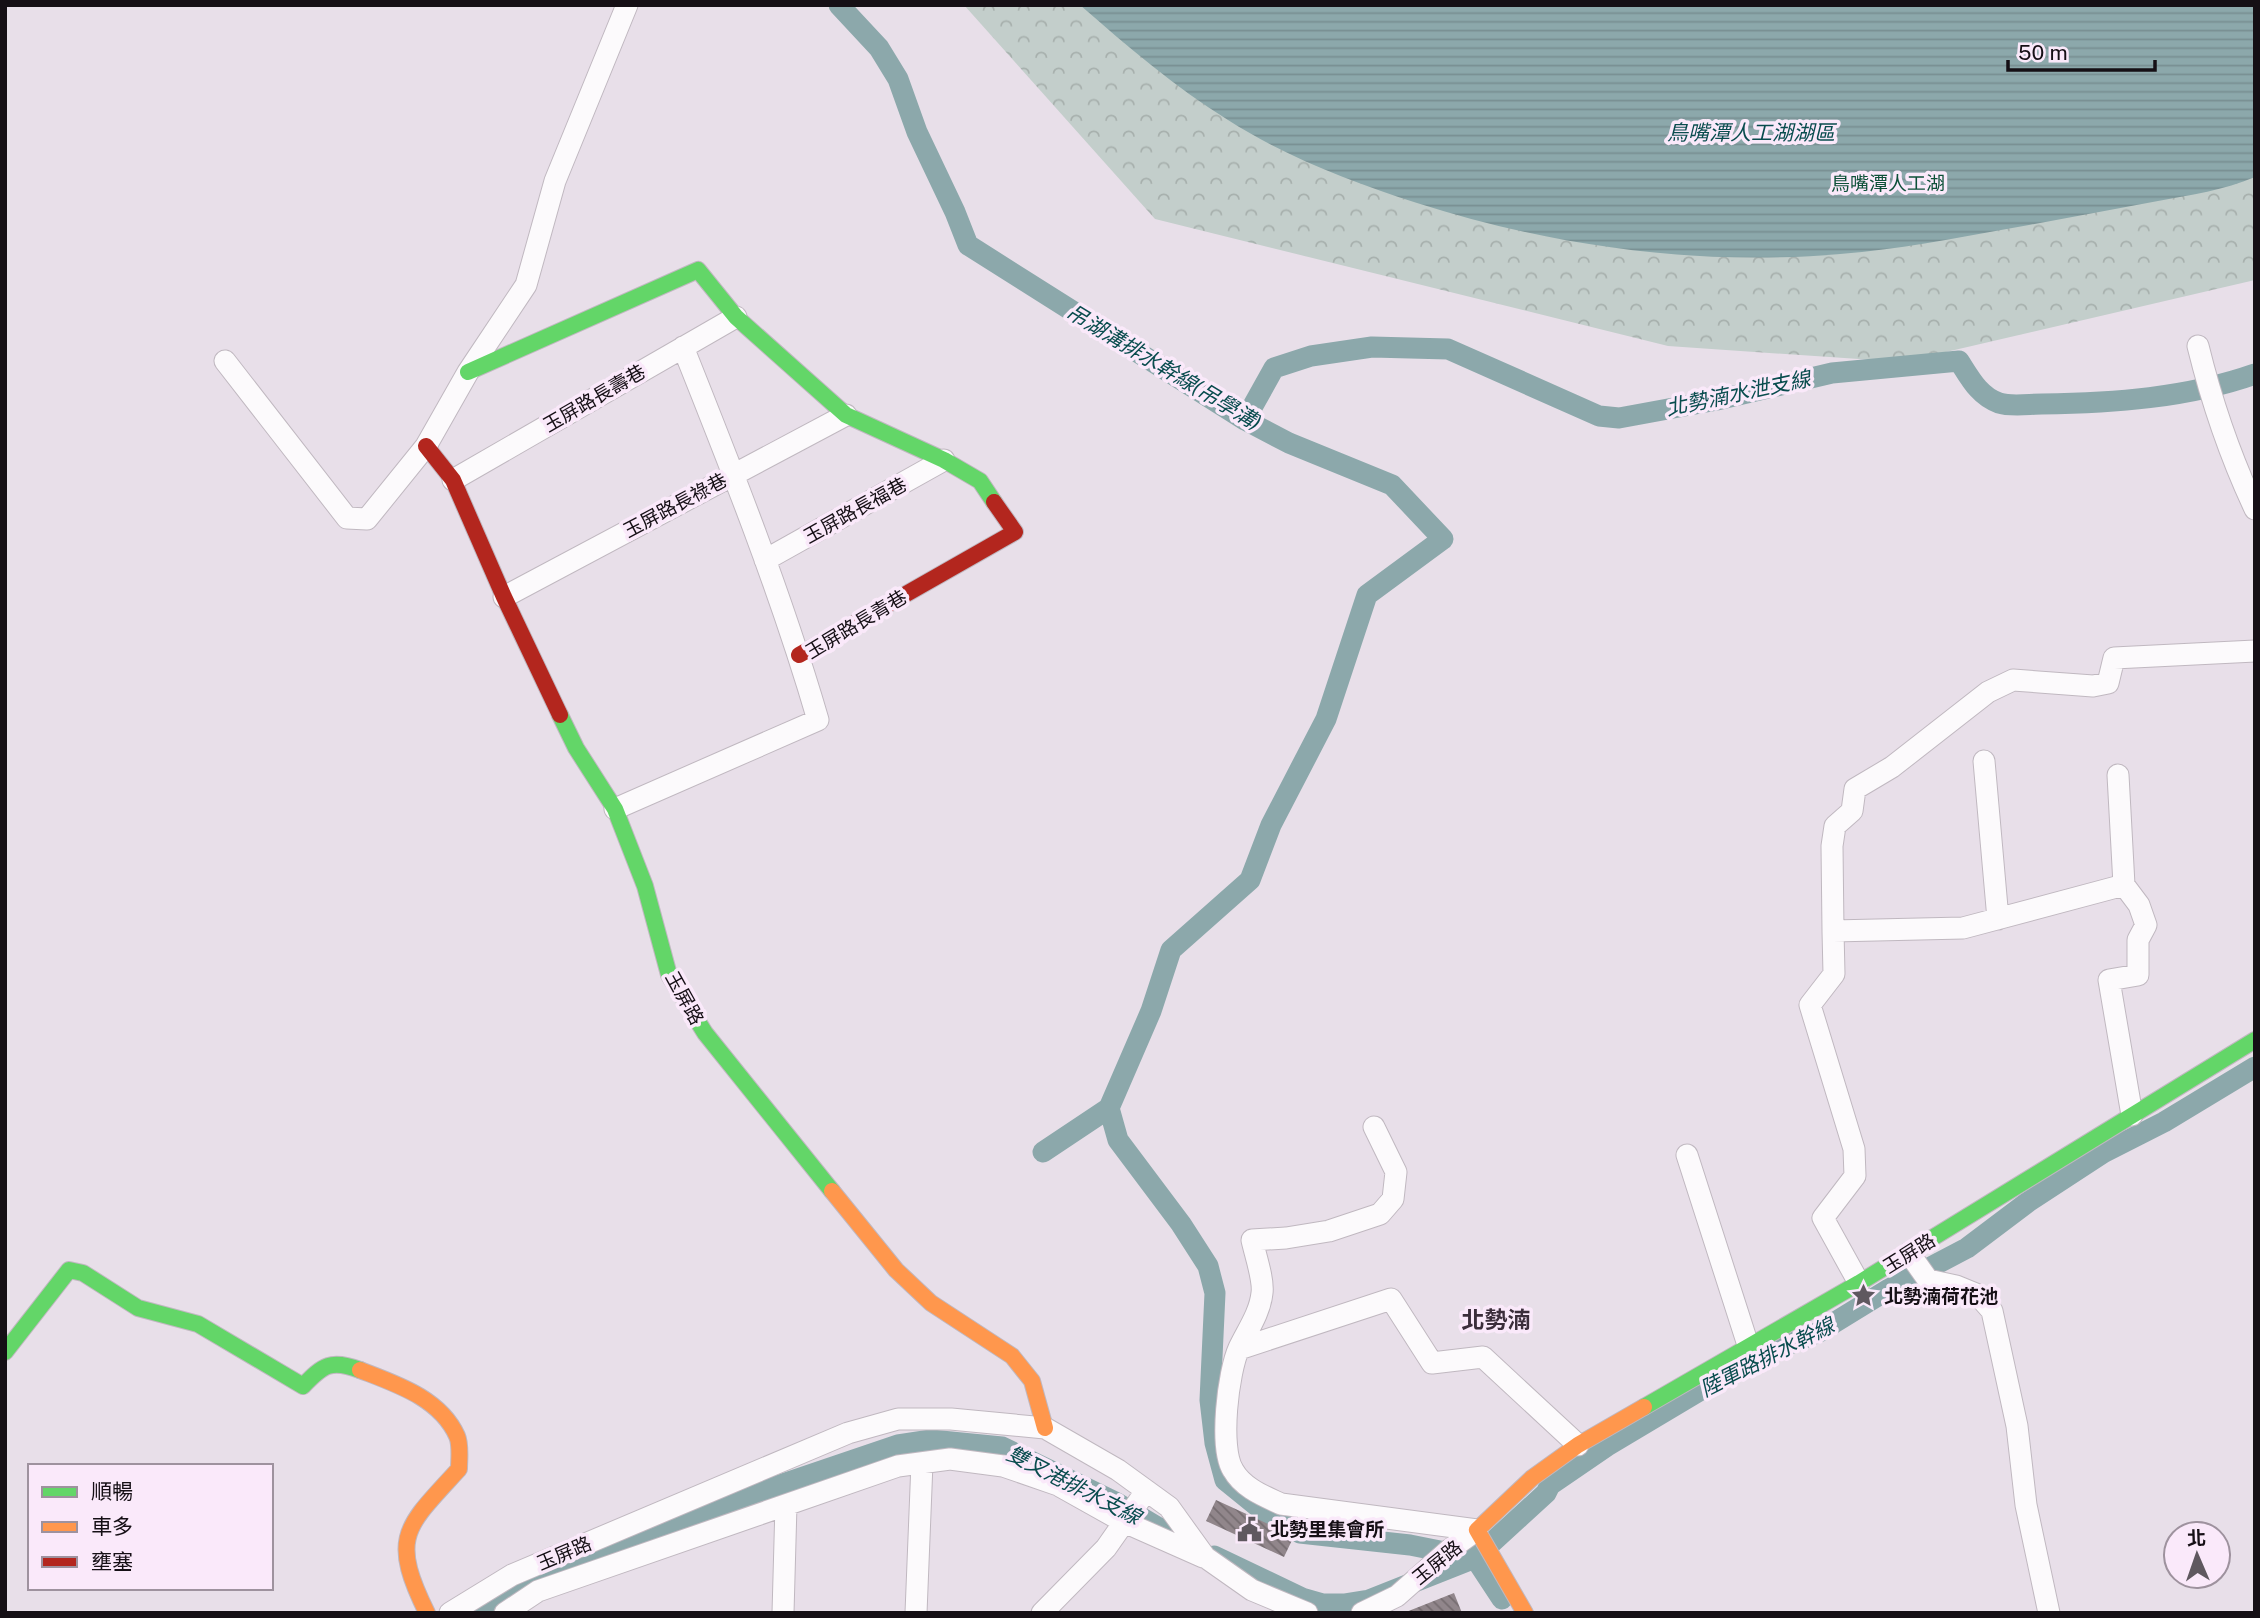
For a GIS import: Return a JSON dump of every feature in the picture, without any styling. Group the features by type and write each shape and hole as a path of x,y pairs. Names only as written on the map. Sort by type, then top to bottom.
{"street":[{"path":"225,361 347,518 367,519 426,446 468,372 526,285 555,181 627,5"},
{"path":"468,372 698,270 736,317 846,415 944,460"},
{"name":"玉屏路長壽巷","path":"453,480 736,317"},
{"path":"2198,346 2214,410 2255,509"},
{"path":"683,347 734,474 799,655"},
{"name":"玉屏路長祿巷","path":"504,597 846,415"},
{"name":"玉屏路","path":"426,446 453,480 504,597 576,748 615,809 645,887 669,975 705,1033 896,1270 931,1303 1012,1356 1032,1381 1045,1428"},
{"name":"玉屏路長青巷","path":"615,809 818,720 799,655 1015,532 980,481 944,460"},
{"name":"玉屏路長福巷","path":"765,560 944,460"},
{"path":"1859,1283 1823,1218 1855,1176 1854,1149 1810,1005 1834,974 1832,846 1835,826 1852,811 1855,789 1892,767 1988,692 2013,680 2093,685 2108,683 2114,657 2255,651"},
{"path":"1984,761 1998,919"},
{"path":"2118,775 2124,885 2139,905 2146,925 2138,940 2138,975 2109,979 2132,1115"},
{"path":"1833,931 1963,928 2124,885"},
{"name":"玉屏路","path":"1362,1613 1397,1596 1468,1537 1532,1478 1578,1446 1909,1254 2255,1040"},
{"path":"1374,1127 1396,1172 1393,1199 1380,1214 1329,1231 1252,1240 1263,1292 1250,1330 1238,1349 1230,1376 1225,1438 1232,1470 1252,1491 1281,1504 1419,1522 1468,1537"},
{"path":"1687,1155 1749,1348"},
{"path":"1909,1254 1928,1280 1956,1286 1978,1295 1992,1311 2017,1426 2026,1505 2049,1613"},
{"path":"5,1352 22,1334 51,1290 69,1270 83,1273 138,1308 198,1324 303,1386 321,1367 342,1363 410,1390 441,1412 458,1438 459,1469 419,1511 405,1540 407,1571 426,1613"},
{"path":"1238,1349 1391,1299 1432,1363 1483,1357 1578,1446"},
{"name":"玉屏路","path":"450,1613 512,1575 848,1433 898,1419 951,1419 1045,1428 1118,1470 1169,1507 1205,1558 1252,1590 1307,1613"},
{"path":"505,1613 538,1591 898,1466 950,1459 1003,1466 1058,1485 1124,1522 1205,1558"},
{"path":"916,1613 922,1462"},
{"path":"1042,1613 1107,1548 1146,1491"},
{"path":"783,1613 786,1505"},
{"name":"玉屏路","path":"1468,1537 1493,1555 1525,1613"}],"green space":[{"name":"鳥嘴潭人工湖湖區","path":"964,5 2255,5 2255,280 1903,362 1668,346 1155,219"}],"water":[{"name":"鳥嘴潭人工湖湖區","path":"1080,5 2255,5 2255,177 2183,197 1946,240 1862,252 1749,258 1637,251 1581,243 1471,219 1417,203 1296,157 1250,133 1189,94"}],"building":[{"name":"北勢里集會所","path":"1216,1500 1294,1536 1284,1557 1206,1521"},
{"path":"1454,1593 1462,1613 1406,1613 1406,1612"}],"waterway":[{"name":"吊湖溝排水幹線(吊學溝)","path":"839,5 879,48 898,79 917,132 968,245 1245,420 1289,443 1392,485 1443,539 1367,595 1326,719 1271,825 1250,880 1171,950 1151,1011 1109,1108 1043,1152"},
{"name":"北勢湳水泄支線","path":"1245,420 1274,368 1311,356 1372,347 1448,349 1599,416 1619,418 1717,400 1832,373 1959,361 1986,396 2009,405 2150,398 2203,389 2255,374"},
{"name":"陸軍路排水幹線","path":"1214,1556 1302,1598 1323,1604 1369,1600 1475,1558 1546,1493 1550,1485 1607,1446 1721,1378 1777,1349 1819,1332 1889,1289 1967,1248 2028,1202 2103,1153 2164,1122 2255,1067"},
{"name":"吊湖溝排水幹線(吊學溝)","path":"1109,1108 1118,1140 1181,1224 1208,1266 1215,1293 1210,1400 1215,1443 1225,1480 1262,1510 1300,1533 1410,1545 1475,1558 1502,1599"},
{"name":"雙叉港排水支線","path":"470,1613 543,1575 627,1541 753,1494 898,1445 931,1440 1002,1447 1117,1503 1169,1534"}],"traffic: fast":[{"path":"468,372 698,270 736,317 846,415 944,460 980,481 994,502"},
{"path":"560,715 576,748 615,809 645,886 669,975 705,1033 832,1191"},
{"path":"1644,1407 1859,1283 2255,1040"},
{"path":"5,1352 69,1270 83,1273 138,1308 198,1324 303,1386 328,1366 342,1365 360,1370"}],"traffic: slow":[{"path":"832,1191 896,1270 931,1303 1012,1356 1032,1381 1045,1428"},
{"path":"360,1370 402,1387 428,1402 440,1412 457,1436 459,1469 416,1520 406,1549 415,1587 427,1613"},
{"path":"1525,1613 1477,1530 1532,1478 1578,1445 1644,1407"}],"traffic: jam":[{"path":"426,446 453,480 560,715"},
{"path":"799,655 1015,532 994,502"}],"place":[{"name":"北勢湳荷花池","path":"1864,1296"},
{"name":"北勢里集會所","path":"1250,1529"}],"district":[{"name":"北勢湳","path":"1496,1319"}],"park label":[{"name":"鳥嘴潭人工湖","path":"1888,183"}]}
